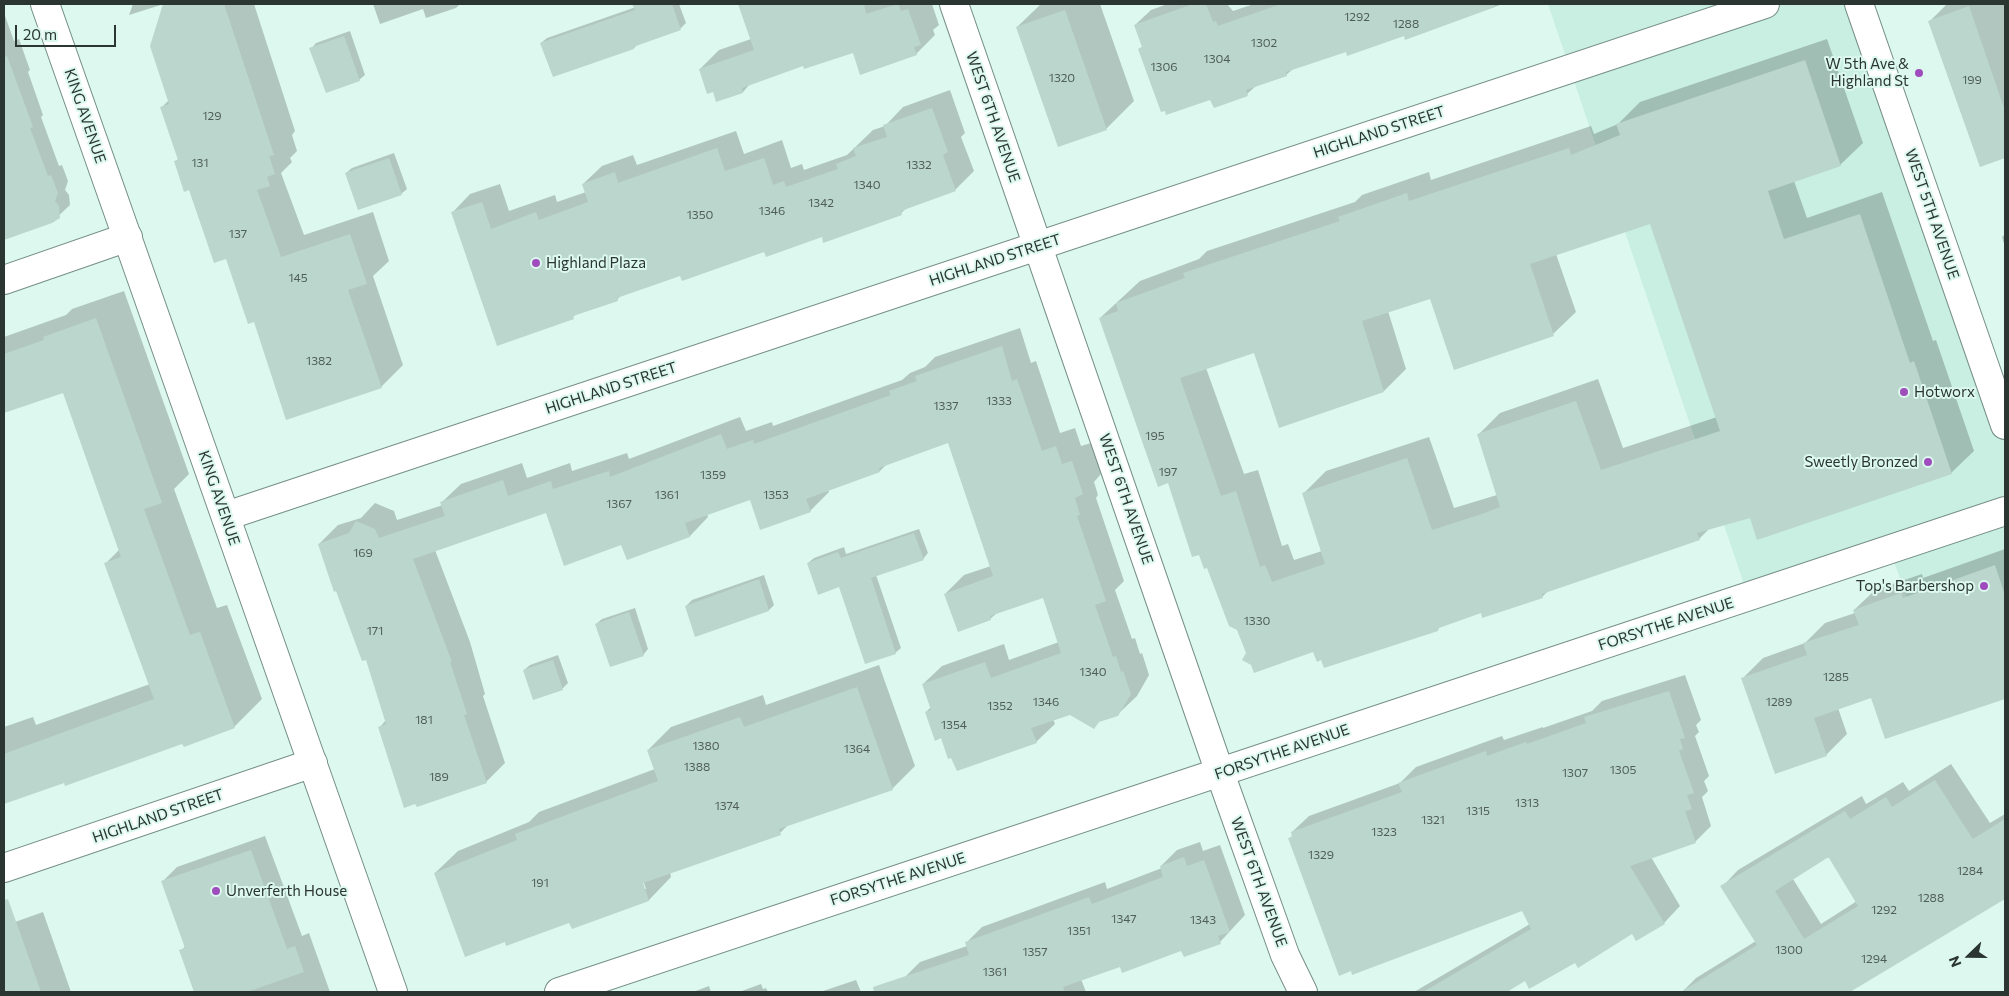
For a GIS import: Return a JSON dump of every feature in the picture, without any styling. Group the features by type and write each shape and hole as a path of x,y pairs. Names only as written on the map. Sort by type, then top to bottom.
{"street":[{"name":"KING AVENUE","path":"45,4 393,992"},
{"name":"WEST 6TH AVENUE","path":"954,4 1284,954 1304,992"},
{"name":"HIGHLAND STREET","path":"226,516 1765,4"},
{"name":"WEST 5TH AVENUE","path":"1859,4 2005,425"},
{"path":"4,280 128,237"},
{"name":"FORSYTHE AVENUE","path":"559,992 2005,511"},
{"name":"HIGHLAND STREET","path":"4,868 313,763"}],"shaded area":[{"path":"1548,4 1859,4 1992,384 2005,380 2005,664 1938,688 1891,553 1748,596"}],"building":[{"path":"163,4 224,4 274,155 269,156 275,174 267,177 270,186 257,190 281,257 350,234 367,284 348,290 382,388 286,420 254,322 248,324 226,259 214,263 189,190 184,192 174,161 178,160 160,107 169,104 150,46"},
{"path":"632,4 672,4 681,30 633,47 634,49 553,77 540,43 635,10"},
{"path":"738,4 864,4 866,14 898,4 901,11 908,9 921,45 914,47 917,55 860,75 853,53 804,69 803,66 742,88 743,93 716,102 713,92 707,94 699,69 754,50"},
{"path":"1193,4 1206,4 1213,22 1216,21 1218,26 1281,4 1494,4 1495,7 1405,40 1404,36 1347,56 1346,52 1286,72 1287,76 1246,90 1248,96 1214,108 1210,100 1166,115 1165,111 1161,112 1138,49 1142,47 1134,25"},
{"path":"1969,6 2005,111 2005,158 1980,167 1928,21"},
{"path":"1065,10 1107,130 1058,147 1016,27"},
{"path":"344,36 360,81 326,93 309,48"},
{"path":"7,56 33,127 30,128 48,176 51,175 58,193 55,201 59,206 60,218 52,223 4,240 4,57"},
{"path":"1805,60 1841,166 1768,191 1784,239 1860,214 1910,363 1914,361 1952,474 1757,540 1750,518 1697,533 1700,540 1542,594 1543,598 1482,618 1481,613 1439,628 1438,631 1324,668 1321,660 1317,662 1313,652 1254,673 1251,665 1242,660 1246,653 1237,630 1229,626 1207,568 1204,569 1199,555 1192,557 1168,483 1158,487 1099,318 1118,311 1116,303 1185,278 1183,273 1340,221 1338,217 1407,193 1409,201 1569,148 1571,155 1620,135 1616,124","holes":["1650,224 1720,431 1601,470 1576,401 1477,434 1500,507 1432,530 1407,458 1302,493 1325,564 1272,582 1265,565 1260,567 1236,491 1221,496 1180,378 1254,353 1279,428 1384,392 1362,321 1430,299 1454,370 1554,336 1530,264"]},
{"path":"932,108 948,152 943,155 956,191 901,211 902,215 823,243 822,237 766,257 764,252 682,281 680,276 617,298 618,301 573,316 574,319 497,346 451,212 482,202 491,229 536,212 539,220 588,202 582,184 615,172 618,183 717,148 725,171 764,158 773,185 784,181 786,187 838,169 836,164 856,156 853,148 887,137 883,125"},
{"path":"389,158 402,195 358,210 345,173"},
{"path":"96,318 162,503 144,509 190,635 200,632 235,728 184,747 182,744 65,786 64,783 4,804 4,754 154,699 104,563 121,557 63,393 4,413 4,354 44,340 43,337"},
{"path":"1002,346 1012,381 1017,379 1042,451 1056,446 1062,464 1072,461 1083,494 1075,498 1080,515 1077,516 1106,601 1095,605 1113,657 1116,656 1131,694 1118,716 1099,722 1094,729 1070,715 1031,728 1037,743 957,771 951,758 948,759 941,738 935,741 925,712 931,710 922,684 985,662 991,678 1061,653 1043,598 990,616 991,620 958,632 944,594 993,576 948,443 879,468 880,472 806,499 811,512 760,530 750,500 685,523 690,537 627,560 621,545 564,566 546,513 413,559 452,662 450,662 467,714 464,715 487,783 417,807 415,804 404,808 378,727 386,724 366,660 362,661 336,591 334,592 318,544 349,533 356,521 375,529 379,538 445,516 440,502 503,480 508,496 551,481 553,489 609,471 610,477 721,434 727,449 753,440 754,444 891,395 889,391 917,381 915,376"},
{"path":"914,533 924,560 871,578 896,654 865,664 839,587 818,595 807,563 838,552 841,558"},
{"path":"1995,565 2005,595 2005,699 1885,739 1871,698 1814,718 1827,756 1775,774 1741,678 1807,655 1803,643 1859,625 1853,610 1901,593 1903,598"},
{"path":"759,579 769,611 695,637 685,606"},
{"path":"629,612 644,656 610,667 595,624"},
{"path":"553,660 563,690 533,700 523,670"},
{"path":"857,687 893,790 779,829 781,835 643,883 649,901 572,929 569,923 506,946 505,942 465,957 434,873 517,840 515,834 658,781 647,750 740,717 744,727"},
{"path":"1669,691 1685,738 1680,739 1683,749 1679,751 1694,793 1687,795 1692,809 1685,811 1696,843 1630,866 1665,924 1636,941 1632,934 1578,968 1575,963 1529,989 1525,981 1507,992 1423,992 1531,929 1522,911 1352,975 1351,971 1339,976 1288,838 1292,837 1291,832 1402,792 1398,783 1486,751 1487,756 1526,742 1527,744 1586,723 1584,717"},
{"path":"1935,780 1973,839 2005,819 2005,899 1850,992 1681,992 1757,945 1720,886 1845,811 1850,819 1886,797 1892,807","holes":["1829,858 1858,906 1804,939 1775,891"]},
{"path":"251,850 287,949 295,946 304,972 247,992 194,992 179,950 185,948 161,881"},
{"path":"1184,857 1187,866 1204,860 1230,932 1218,936 1221,944 1184,957 1181,951 1122,973 1120,967 1063,987 1065,992 874,992 873,987 969,955 965,942 1089,897 1092,904 1163,877 1160,866"},
{"path":"8,899 41,992 4,992 4,900"}],"place":[{"name":"W 5th Ave & Highland St","path":"1919,73"},
{"name":"Highland Plaza","path":"536,263"},
{"name":"Hotworx","path":"1904,392"},
{"name":"Sweetly Bronzed","path":"1928,462"},
{"name":"Top's Barbershop","path":"1984,586"},
{"name":"Unverferth House","path":"216,891"}]}
